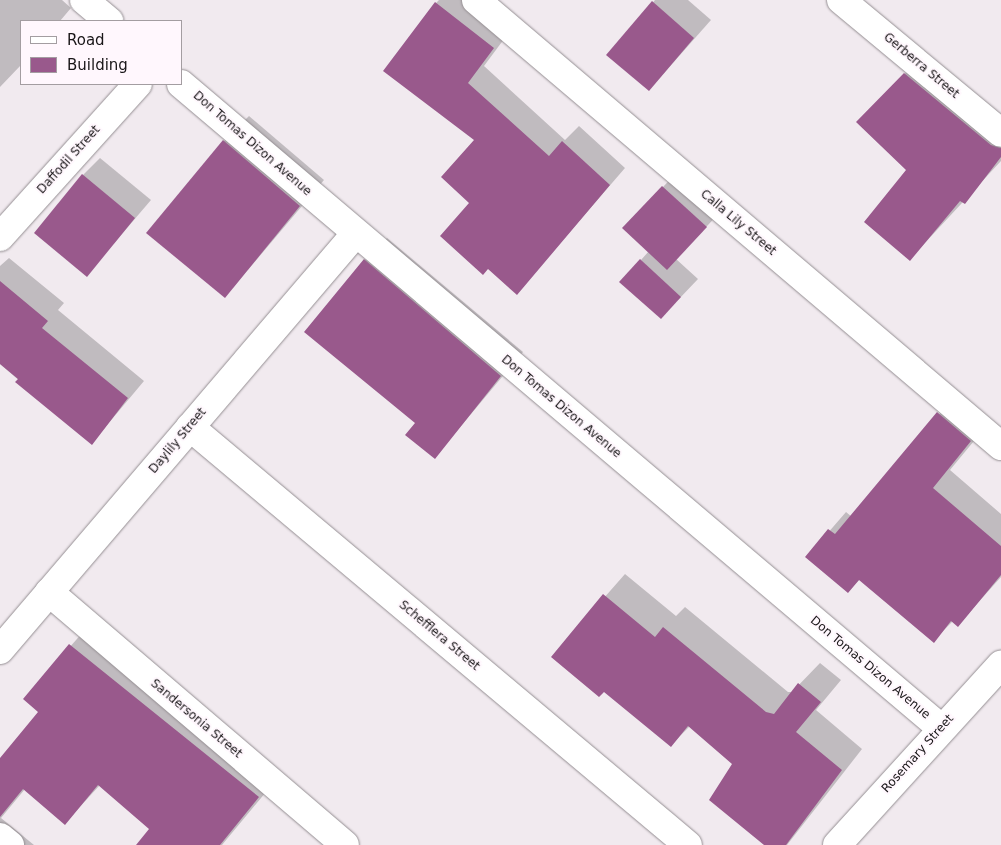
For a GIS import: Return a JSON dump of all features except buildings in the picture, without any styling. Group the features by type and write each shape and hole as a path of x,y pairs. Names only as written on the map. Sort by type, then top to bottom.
{"street":[{"path":"84,0 108,20"},
{"name":"Calla Lily Street","path":"476,0 1001,446"},
{"name":"Gerberra Street","path":"841,0 1001,133"},
{"name":"Daffodil Street","path":"0,237 137,85"},
{"name":"Don Tomas Dizon Avenue","path":"182,85 940,728"},
{"name":"Daylily Street","path":"0,650 356,233"},
{"name":"Schefflera Street","path":"190,427 688,845"},
{"name":"Sandersonia Street","path":"49,592 345,845"},
{"name":"Rosemary Street","path":"837,845 940,728 1001,665"},
{"path":"0,837 10,845"}]}
